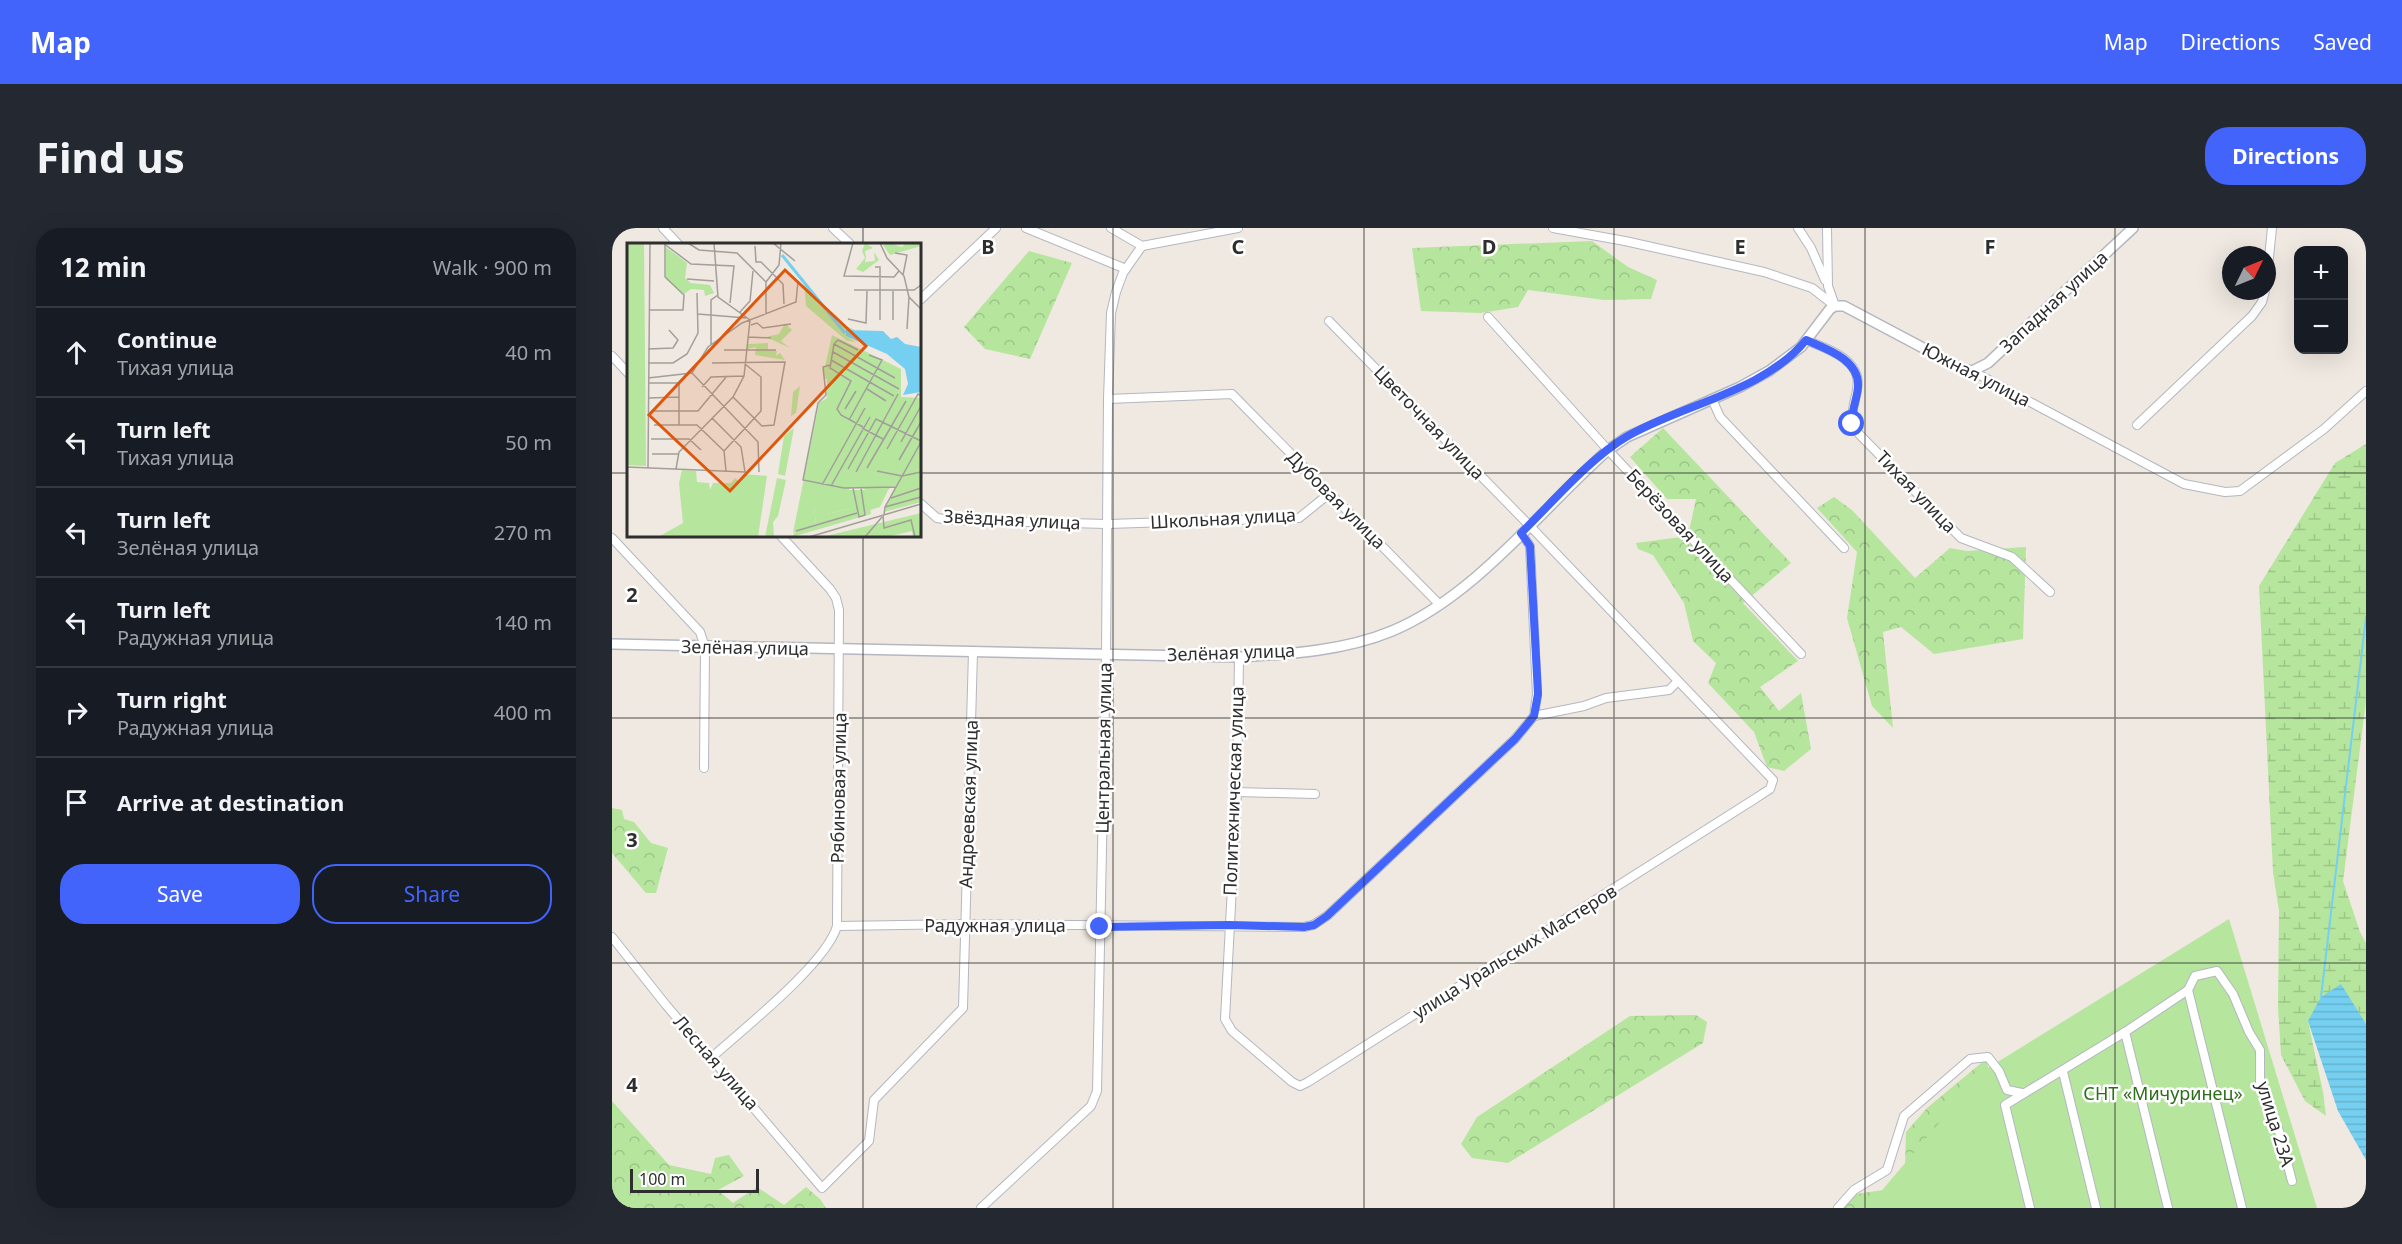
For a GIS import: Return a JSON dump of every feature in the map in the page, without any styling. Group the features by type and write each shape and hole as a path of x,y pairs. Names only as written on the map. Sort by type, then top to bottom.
{"street":[{"path":"663,228 677,243"},
{"path":"833,228 849,243"},
{"path":"921,299 996,228"},
{"path":"1026,228 1126,269"},
{"path":"1111,228 1142,246 1238,228"},
{"name":"Южная улица","path":"1553,228 1625,241 1764,272 1812,288 1834,306 1844,306 1961,368 1972,371 2184,484 2225,492 2240,491 2324,429 2366,391"},
{"path":"1798,228 1811,248 1834,306"},
{"path":"1827,228 1828,286"},
{"name":"Западная улица","path":"1972,371 1988,363 2133,228"},
{"path":"2270,246 2272,228"},
{"name":"Центральная улица","path":"981,1208 1091,1106 1097,1091 1106,655 1108,399 1112,312 1116,292 1126,269 1142,246"},
{"path":"2137,425 2252,316 2263,300"},
{"name":"Зелёная улица","path":"612,644 1239,657 1284,654 1361,641 1390,632 1440,605 1466,586 1608,450 1627,437 1770,371 1790,357 1806,340 1826,312 1834,306"},
{"name":"Берёзовая улица","path":"1488,317 1608,450 1801,654"},
{"name":"Цветочная улица","path":"1329,321 1529,525 1677,682"},
{"name":"Тихая улица","path":"1806,340 1829,350 1848,362 1856,374 1858,387 1851,413 1852,424 1859,434 1961,538 2012,557 2050,592"},
{"path":"612,356 627,372"},
{"name":"Дубовая улица","path":"1108,399 1232,394 1440,605"},
{"path":"1712,399 1720,417 1844,548"},
{"name":"Школьная улица","path":"1108,524 1299,518 1330,493"},
{"name":"Звёздная улица","path":"921,504 937,518 950,520 1108,524"},
{"path":"1521,533 1530,546 1538,694 1534,716 1606,699 1669,690 1677,682"},
{"path":"612,537 700,632 705,647 704,768"},
{"name":"Рябиновая улица","path":"782,537 830,588 839,610 837,926"},
{"name":"Андреевская улица","path":"822,1188 869,1141 874,1100 963,1008 973,652"},
{"name":"Политехническая улица","path":"1229,925 1237,792 1239,657"},
{"name":"улица Уральских Мастеров","path":"1229,925 1225,1019 1232,1030 1292,1082 1300,1086 1770,789 1773,780 1677,682"},
{"name":"Радужная улица","path":"837,926 966,924 1100,927 1229,925 1304,927 1314,925 1327,916 1515,739 1534,716"},
{"path":"1237,792 1315,794"},
{"path":"711,1058 799,979 834,938 837,926"},
{"name":"Лесная улица","path":"612,937 822,1188"},
{"name":"улица 23А","path":"2188,990 2195,976 2217,971 2233,994 2249,1032 2260,1050 2260,1085 2279,1131 2292,1181"},
{"path":"2030,1208 2005,1105 2022,1093 2063,1072 2188,990 2242,1208"},
{"path":"2125,1032 2168,1208"},
{"path":"1838,1208 1854,1190 1887,1170 1904,1116 1970,1059 1988,1058 1999,1071 2007,1090 2022,1093"},
{"path":"2063,1072 2096,1208"}],"green space":[{"path":"1592,241 1628,267 1657,280 1651,299 1604,300 1528,290 1518,307 1481,313 1421,311 1412,248"},
{"path":"1029,251 1072,263 1030,359 985,349 964,327"},
{"path":"1663,428 1791,563 1743,603 1798,661 1760,687 1779,711 1801,693 1811,749 1784,771 1767,767 1754,732 1708,683 1716,663 1693,641 1684,603 1653,555 1638,549 1636,543 1688,536 1696,499 1667,499 1630,457"},
{"path":"2366,444 2366,701 2343,881 2366,943 2366,1024 2361,1018 2308,1021 2326,1116 2305,1101 2281,1055 2278,1007 2279,911 2273,872 2259,586 2335,463"},
{"path":"1834,497 1852,510 1915,578 1950,548 1967,551 2026,547 2023,639 1934,654 1901,627 1883,632 1893,728 1872,706 1847,618 1857,552 1817,508"},
{"path":"612,808 622,810 624,819 634,822 651,843 668,848 656,893 646,893 612,853"},
{"name":"СНТ «Мичуринец»","path":"2229,919 2317,1208 1867,1208 1983,1071"},
{"path":"1696,1015 1707,1022 1703,1043 1508,1163 1472,1158 1461,1144 1477,1117 1630,1016"},
{"path":"1986,1059 2021,1208 1844,1208 1856,1194 1945,1181 1905,1167 1906,1132 1927,1108"},
{"path":"612,1101 669,1165 711,1174 715,1158 729,1155 744,1176 718,1190 733,1203 757,1187 784,1205 806,1187 820,1199 826,1208 612,1208"}],"water":[{"path":"2341,984 2366,1024 2366,1160 2338,1111 2308,1021 2321,997"}],"waterway":[{"path":"2321,997 2366,617"}],"route":[{"path":"1100,927 1229,925 1304,927 1314,925 1327,916 1515,739 1534,716 1538,694 1530,546 1521,533 1595,462 1627,437 1740,387 1770,371 1790,357 1806,340 1829,350 1848,362 1856,374 1858,387 1851,413 1852,424"}]}
